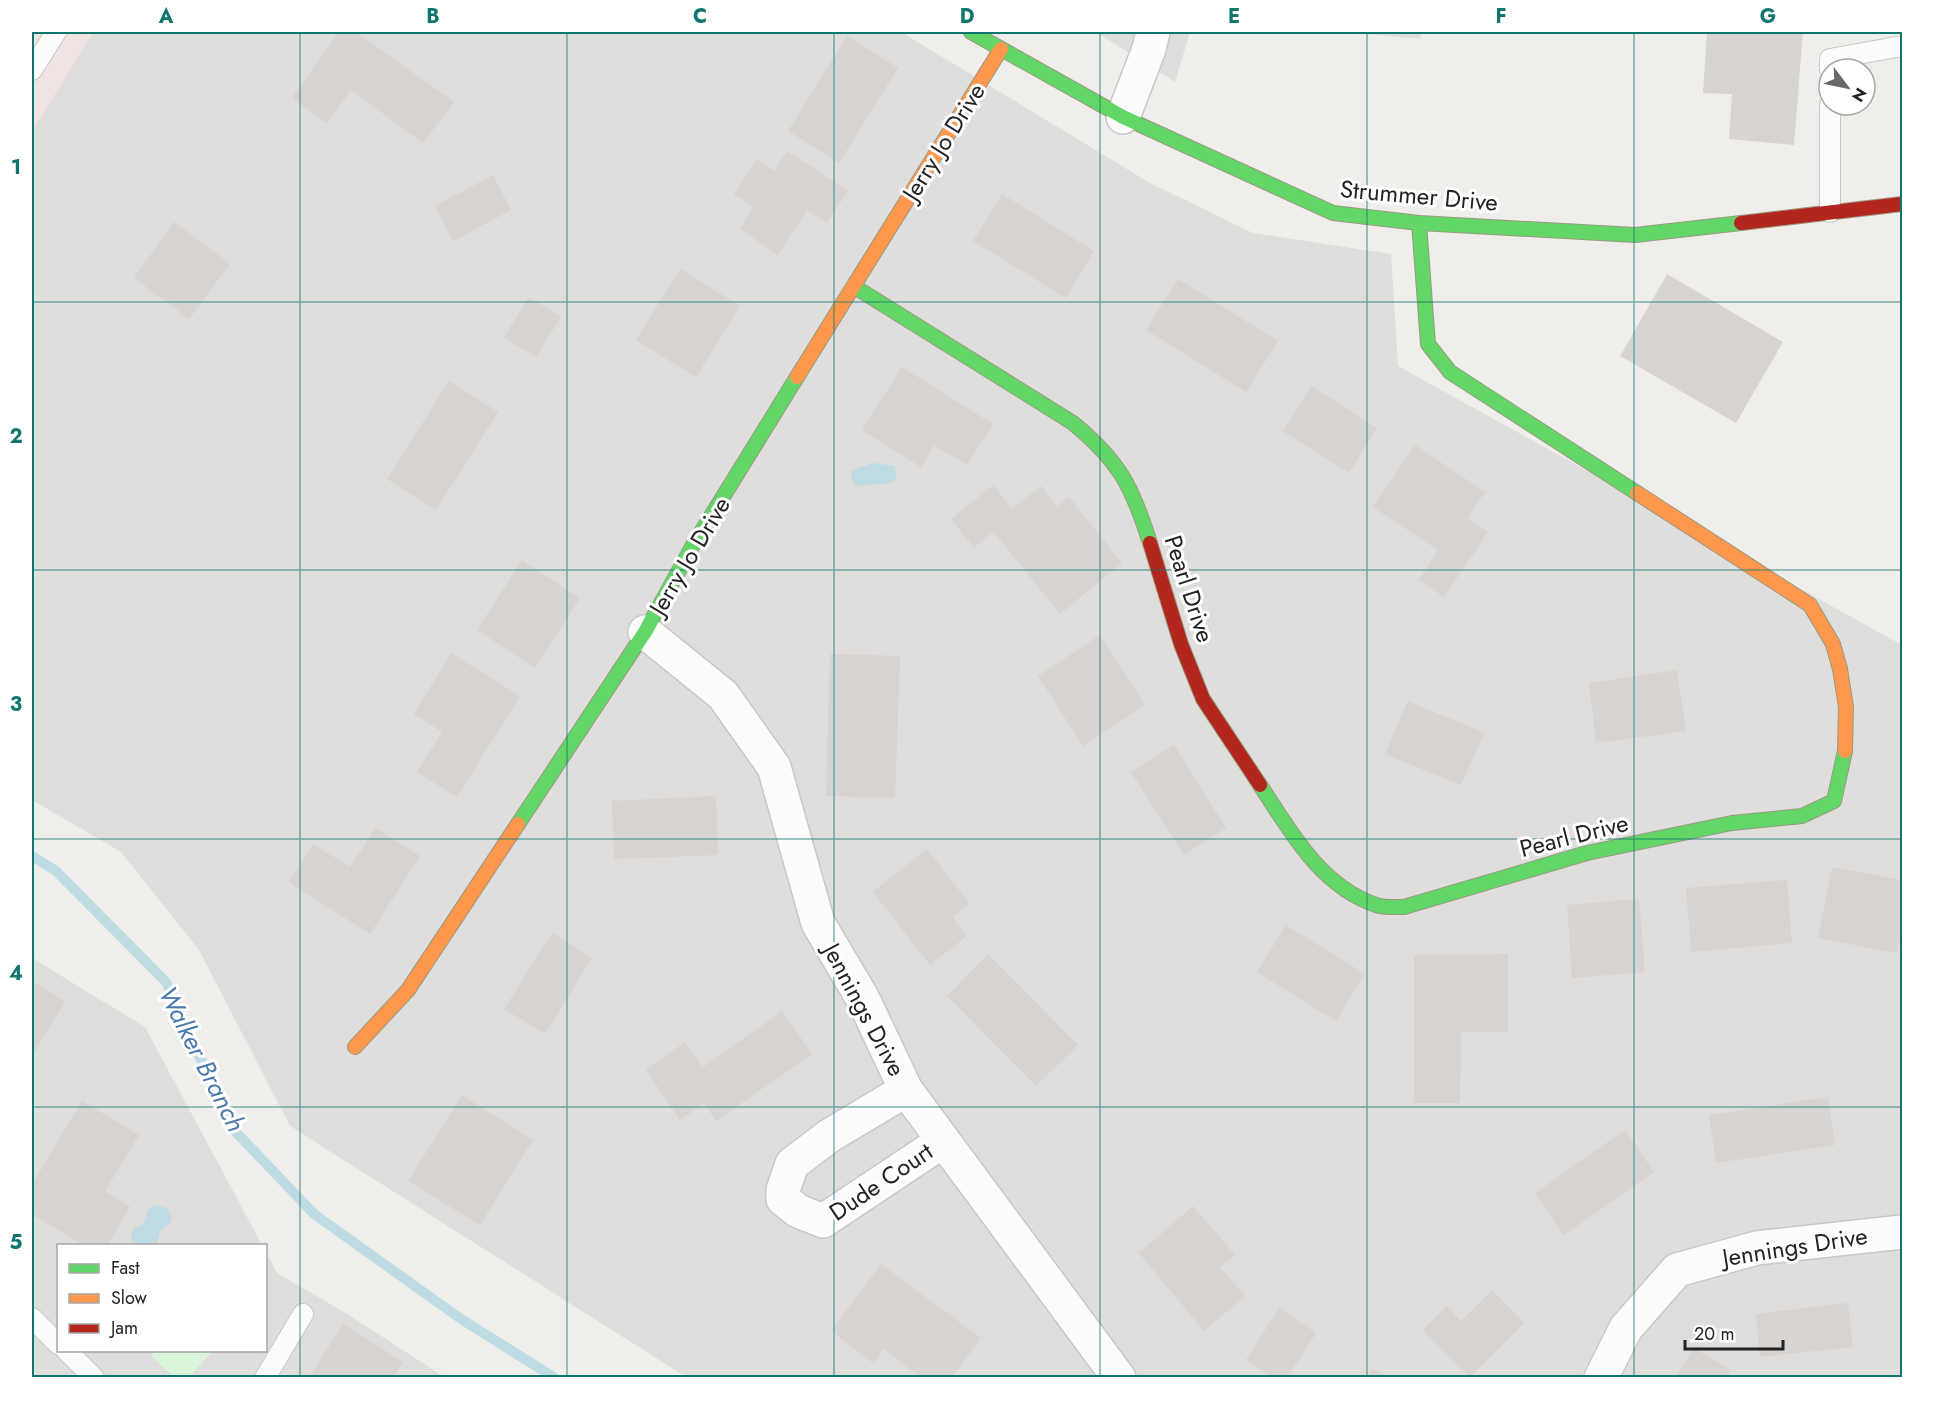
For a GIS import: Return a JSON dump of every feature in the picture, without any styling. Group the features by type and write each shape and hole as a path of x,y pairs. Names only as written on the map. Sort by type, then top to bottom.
{"street":[{"name":"Strummer Drive","path":"971,32 1123,117 1333,213 1419,223 1532,227 1635,235 1902,204"},
{"path":"1123,117 1149,49 1153,32"},
{"name":"Jerry Jo Drive","path":"355,1047 408,990 645,632 693,547 1001,49"},
{"name":"Pearl Drive","path":"855,287 1073,423 1103,448 1126,478 1141,514 1181,644 1203,699 1308,857 1342,888 1377,906 1404,908 1587,853 1732,823 1802,816 1834,801 1843,774 1847,741 1845,687 1834,648 1810,605 1450,372 1428,345 1419,223"},
{"name":"Jennings Drive","path":"645,632 723,695 774,767 818,923 863,999 906,1090 1119,1377"},
{"name":"Dude Court","path":"906,1090 829,1136 792,1164 783,1190 783,1199 798,1211 823,1221 943,1141"},
{"name":"Jennings Drive","path":"1601,1377 1626,1328 1677,1269 1757,1248 1902,1232"}],"lane":[{"path":"32,70 56,32"},
{"path":"1841,57 1902,46"},
{"path":"1830,117 1830,212"},
{"path":"265,1377 303,1314"},
{"path":"32,1318 57,1343"},
{"path":"68,1352 94,1377"}],"shaded area":[{"path":"32,32 93,32 32,131"},
{"path":"93,32 901,32 1150,183 1253,233 1391,254 1398,366 1902,645 1902,1377 686,1377 290,1126 199,950 121,852 32,800 32,131"},
{"path":"1096,32 1190,32 1175,82"},
{"path":"1341,32 1420,32 1421,39"},
{"path":"32,958 145,1027 261,1244 57,1244 57,1352 267,1352 267,1254 277,1273 349,1315 444,1377 32,1377"}],"green space":[{"path":"155,1352 212,1352 188,1378 174,1377 151,1356"}],"water":[{"path":"873,463 894,466 897,478 892,483 859,486 854,484 852,470"},
{"path":"154,1205 166,1208 172,1217 170,1223 160,1231 157,1244 134,1244 131,1236 133,1229 143,1224 149,1208"}],"building":[{"path":"339,32 356,32 454,102 423,143 351,90 327,123 292,98"},
{"path":"1707,32 1803,32 1794,145 1729,139 1732,94 1703,93"},
{"path":"847,36 898,68 839,163 788,131"},
{"path":"787,151 848,191 827,223 807,210 778,255 740,229 753,207 734,194 757,159 774,171"},
{"path":"493,175 511,210 453,241 435,206"},
{"path":"1002,194 1094,251 1066,298 973,241"},
{"path":"174,222 230,264 189,319 134,278"},
{"path":"680,269 740,306 696,377 636,340"},
{"path":"1667,274 1783,342 1736,423 1620,356"},
{"path":"1178,279 1278,341 1246,392 1146,330"},
{"path":"529,297 561,317 536,357 504,337"},
{"path":"902,367 993,424 967,465 934,445 921,467 862,430"},
{"path":"449,381 498,412 436,510 387,479"},
{"path":"1311,386 1377,428 1349,473 1283,431"},
{"path":"1415,445 1485,492 1467,518 1488,532 1444,597 1419,580 1438,550 1373,507"},
{"path":"993,485 1012,509 1041,486 1057,507 1069,497 1122,563 1060,614 993,531 974,548 951,519"},
{"path":"522,560 580,598 535,668 477,630"},
{"path":"1100,635 1145,705 1083,746 1038,676"},
{"path":"451,653 520,696 457,797 417,772 442,732 414,714"},
{"path":"830,654 900,656 895,798 826,796"},
{"path":"1677,670 1686,731 1596,743 1589,683"},
{"path":"1408,701 1484,733 1461,785 1385,754"},
{"path":"1174,745 1226,828 1184,855 1131,772"},
{"path":"716,796 718,855 614,859 612,801"},
{"path":"376,828 420,856 370,934 289,882 313,844 350,867"},
{"path":"927,849 970,904 952,917 967,936 930,965 873,892"},
{"path":"1832,867 1902,880 1902,924 1897,953 1818,938"},
{"path":"1787,880 1792,943 1691,952 1686,888"},
{"path":"1639,899 1645,972 1572,978 1567,905"},
{"path":"1286,925 1365,974 1336,1021 1257,972"},
{"path":"552,933 592,958 545,1034 504,1009"},
{"path":"988,954 1078,1045 1036,1086 947,996"},
{"path":"1508,954 1508,1032 1461,1032 1460,1103 1414,1103 1414,955"},
{"path":"32,981 65,1002 32,1056"},
{"path":"782,1011 812,1054 716,1121 704,1103 680,1120 646,1070 685,1042 703,1067"},
{"path":"462,1095 533,1140 480,1225 408,1181"},
{"path":"1828,1097 1835,1145 1716,1163 1709,1115"},
{"path":"82,1101 139,1135 105,1191 130,1207 108,1244 82,1244 32,1214 32,1185"},
{"path":"1625,1130 1654,1172 1564,1235 1535,1193"},
{"path":"1193,1206 1235,1255 1220,1267 1245,1296 1204,1331 1139,1253"},
{"path":"881,1264 981,1338 951,1378 922,1378 884,1349 873,1363 831,1331"},
{"path":"1492,1290 1524,1323 1470,1377 1423,1330 1447,1306 1461,1321"},
{"path":"1848,1303 1853,1347 1760,1357 1756,1314"},
{"path":"1279,1308 1316,1333 1287,1378 1273,1378 1246,1360"},
{"path":"343,1324 403,1362 393,1378 309,1378"},
{"path":"1694,1348 1730,1370 1726,1378 1675,1378"},
{"path":"1372,1368 1388,1378 1366,1378"}],"waterway":[{"name":"Walker Branch","path":"32,856 56,871 166,982 231,1127 314,1214 461,1319 555,1378"}],"traffic: fast":[{"path":"971,32 1123,117 1333,213 1419,223 1635,235 1741,223"},
{"path":"1419,223 1428,344 1450,372 1637,493"},
{"path":"855,287 1073,423 1102,450 1122,476 1137,506 1150,543"},
{"path":"518,824 645,632 692,547 797,377"},
{"path":"1260,785 1309,856 1339,885 1376,905 1404,907 1587,853 1732,823 1802,816 1834,801 1845,751"}],"traffic: slow":[{"path":"797,377 1001,49"},
{"path":"1637,493 1810,605 1833,644 1840,669 1846,707 1845,751"},
{"path":"355,1047 408,990 518,824"}],"traffic: jam":[{"path":"1741,223 1902,204"},
{"path":"1150,543 1181,644 1203,699 1260,785"}]}
